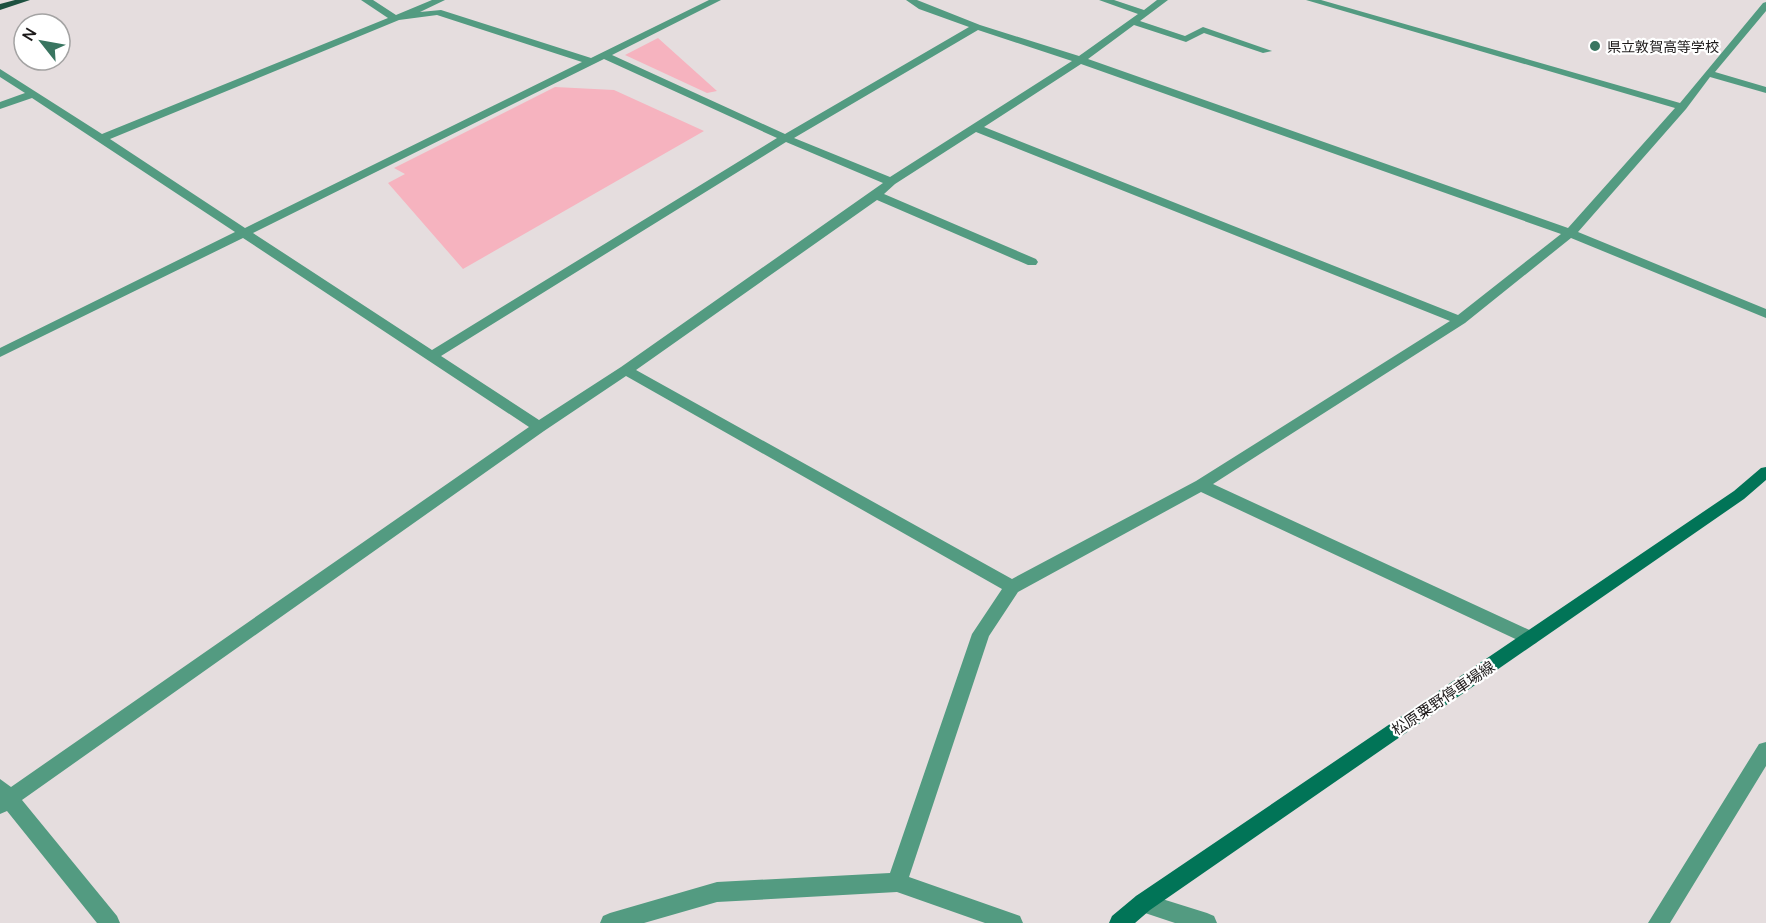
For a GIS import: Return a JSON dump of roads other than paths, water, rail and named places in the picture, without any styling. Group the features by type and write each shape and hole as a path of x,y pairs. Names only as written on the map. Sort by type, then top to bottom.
{"main road":[{"path":"0,7 25,0"},
{"name":"松原粟野停車場線","path":"1119,923 1143,903 1739,495 1766,472"}],"street":[{"path":"366,0 395,18 438,12 590,61"},
{"path":"101,139 440,0"},
{"path":"0,353 716,0"},
{"path":"911,0 922,7 977,27 1080,60 1570,233 1766,314"},
{"path":"922,7 934,0"},
{"path":"1104,0 1145,13"},
{"path":"110,923 3,797 538,426 626,370 876,195 891,182 1080,60 1163,0"},
{"path":"1311,0 1682,107"},
{"path":"897,882 981,634 1012,587 1201,485 1460,320 1570,233 1682,107 1766,5"},
{"path":"1134,22 1186,39 1203,30 1267,51"},
{"path":"430,357 785,138 977,27"},
{"path":"603,55 785,138 891,182"},
{"path":"0,72 538,426"},
{"path":"1708,73 1766,90"},
{"path":"0,106 33,94"},
{"path":"977,128 1460,320"},
{"path":"876,195 1032,262"},
{"path":"626,370 1012,587"},
{"path":"1201,485 1530,638"},
{"path":"1658,923 1766,750"},
{"path":"610,923 717,892 897,882 1012,923"},
{"path":"1143,903 1207,923"}],"place":[{"name":"県立敦賀高等学校","path":"1595,46"}]}
